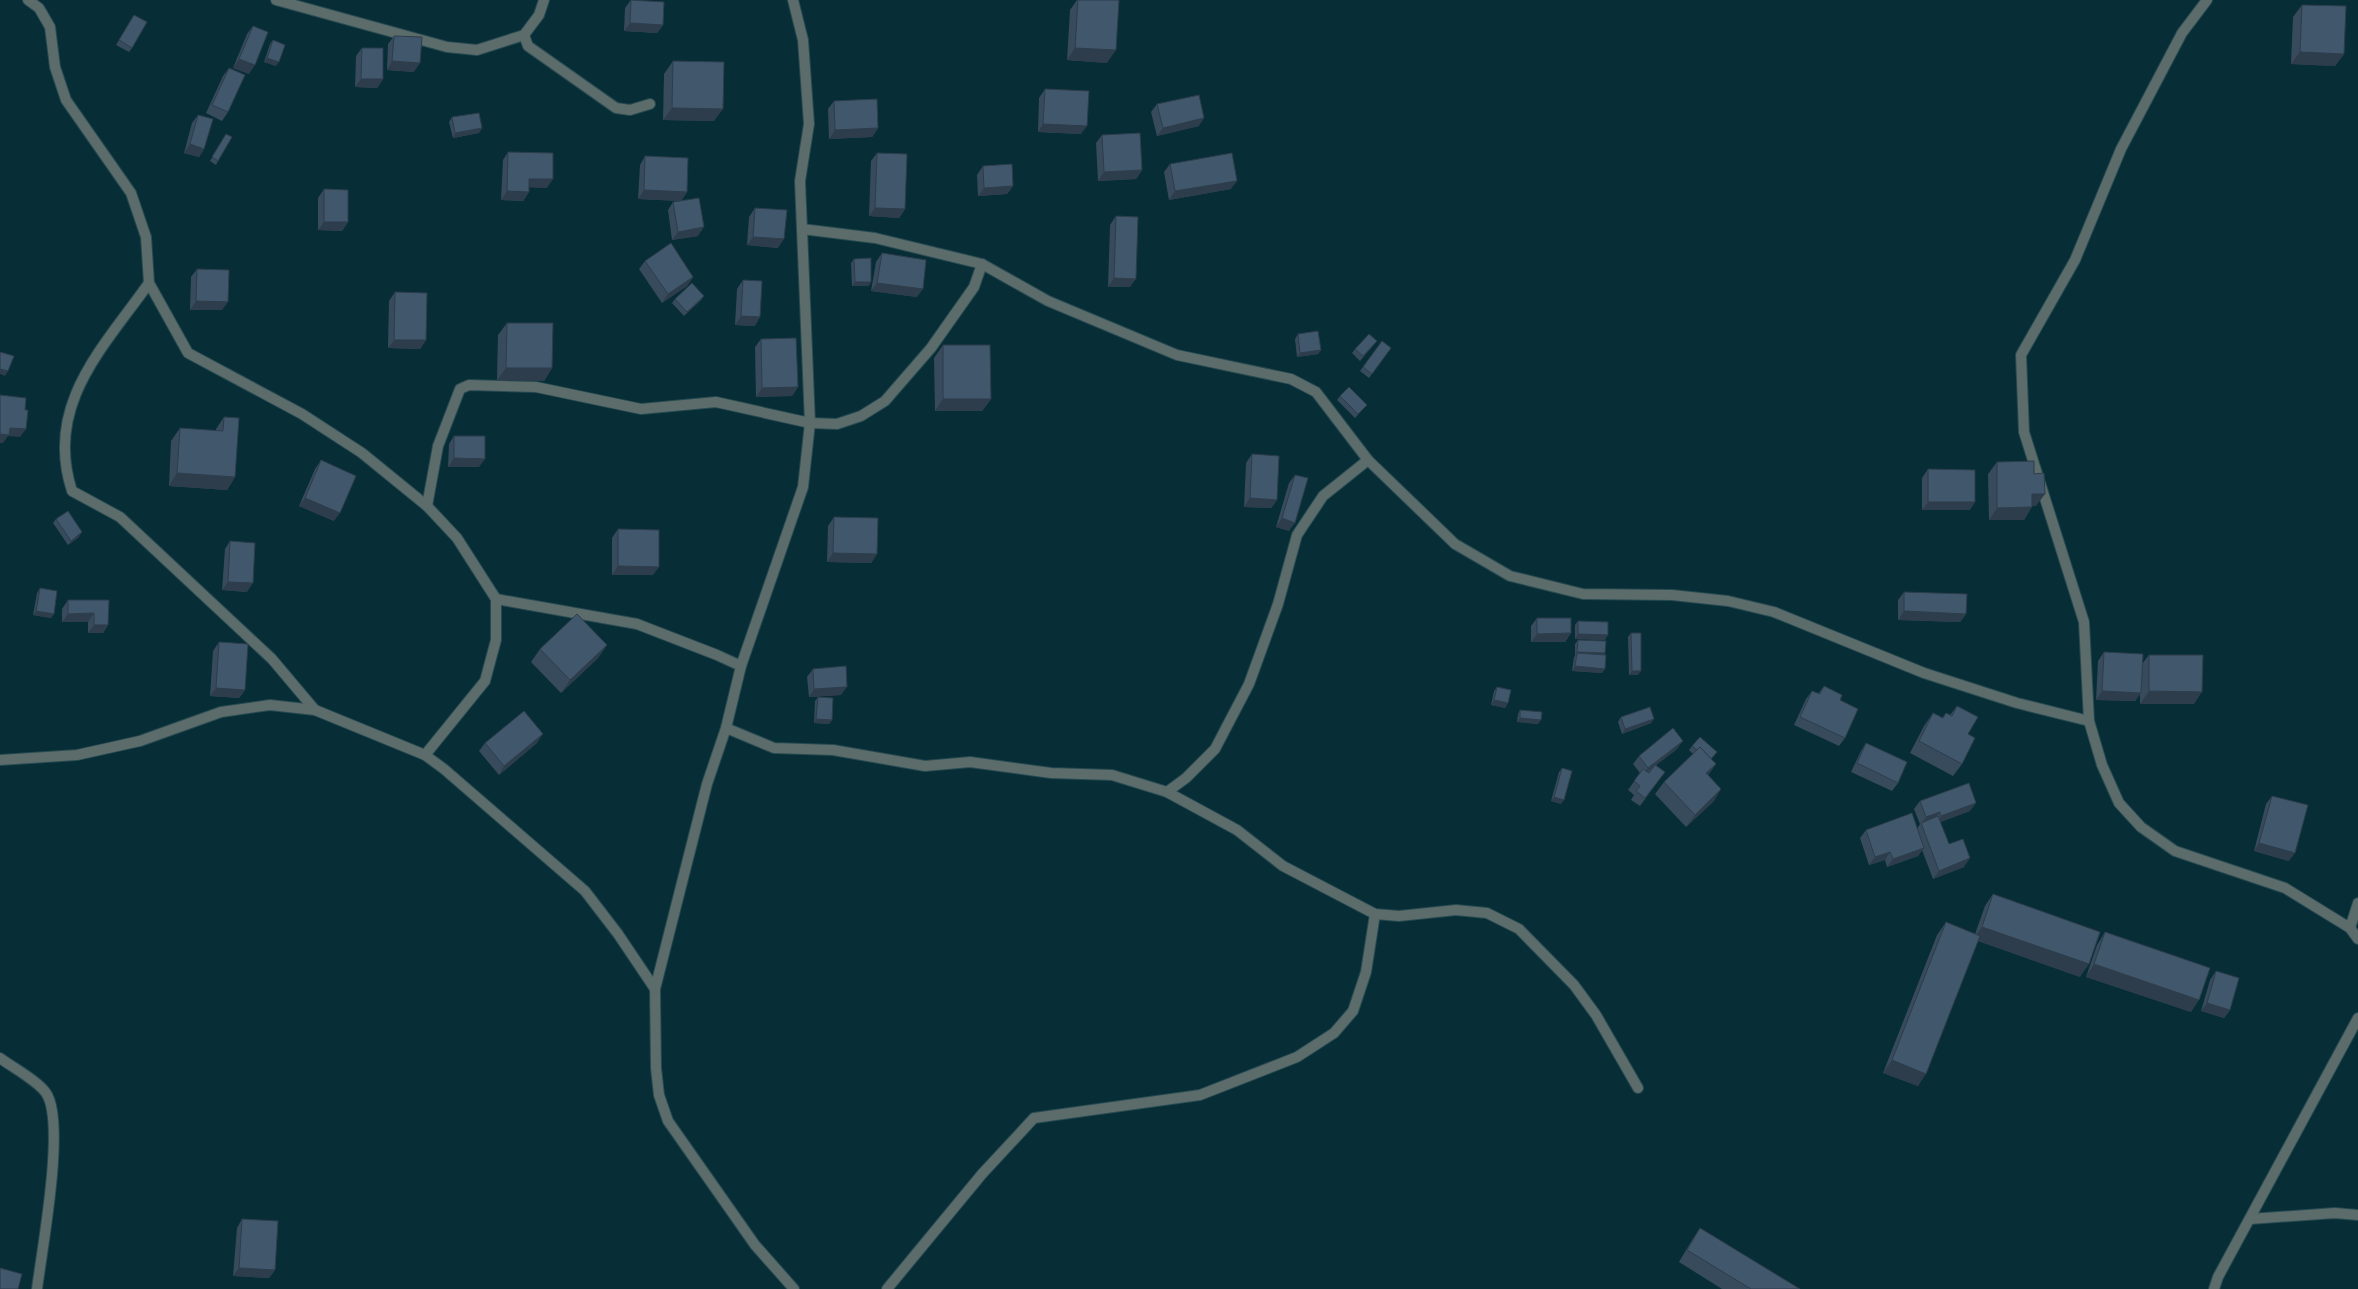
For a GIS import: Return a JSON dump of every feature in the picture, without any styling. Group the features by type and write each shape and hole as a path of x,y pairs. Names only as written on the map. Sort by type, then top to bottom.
{"street":[{"path":"28,0 39,8 50,27 55,67 66,100 131,193 146,237 149,283 188,352 310,418 362,453 427,506 457,538 496,599 496,640 485,681 425,755"},
{"path":"276,0 447,47 477,50 524,35 539,15 544,0"},
{"path":"793,0 803,40 809,124 800,181 810,423 802,487 741,666 726,728 707,784 655,989 658,1095 668,1121 755,1245 794,1289"},
{"path":"2207,0 2182,33 2121,149 2075,260 2021,355 2024,432 2084,622 2089,721 2102,765 2119,803 2142,827 2175,851 2285,888 2350,928 2358,939"},
{"path":"524,35 528,46 616,108 630,110 650,104"},
{"path":"802,229 875,238 982,264 1048,301 1177,355 1291,379 1316,392 1368,460 1455,544 1510,576 1583,594 1672,595 1728,601 1774,612 1924,673 2017,704 2089,721"},
{"path":"427,506 438,446 460,388 469,385 536,387 641,409 716,402 810,423 836,424 860,416 885,401 931,348 974,287 982,264"},
{"path":"149,283 116,330 95,355 76,391 65,436 67,476 72,491 120,517 272,659 315,710"},
{"path":"1167,792 1186,778 1214,749 1249,684 1278,604 1297,535 1323,496 1368,460"},
{"path":"496,599 636,624 741,666"},
{"path":"0,760 77,755 140,741 221,712 270,704 315,710 425,755 483,801 584,891 618,934 655,989"},
{"path":"726,728 774,748 833,750 925,766 970,762 1051,773 1112,775 1167,792 1237,830 1283,866 1375,914 1399,916 1456,910 1487,912 1519,928 1574,985 1596,1014 1638,1088"},
{"path":"2350,928 2358,903"},
{"path":"887,1289 982,1174 1034,1118 1200,1095 1297,1057 1334,1033 1353,1011 1366,972 1375,914"},
{"path":"2214,1289 2218,1276 2358,1018"},
{"path":"0,1058 45,1090 52,1104 55,1145 37,1289"},
{"path":"2250,1219 2335,1213 2358,1215"}],"building":[{"path":"631,0 664,2 663,25 630,23"},
{"path":"1078,0 1119,0 1116,50 1075,48"},
{"path":"2302,5 2346,6 2344,54 2300,52"},
{"path":"134,15 147,22 132,48 119,40"},
{"path":"253,26 268,32 255,65 239,59"},
{"path":"394,36 422,37 420,63 392,61"},
{"path":"273,40 285,45 279,62 267,58"},
{"path":"362,48 383,48 383,79 361,79"},
{"path":"673,61 724,62 723,109 672,108"},
{"path":"229,68 245,75 228,112 212,105"},
{"path":"1045,89 1089,91 1087,126 1043,124"},
{"path":"1199,95 1204,118 1163,128 1157,104"},
{"path":"877,99 878,128 835,130 834,101"},
{"path":"479,113 482,128 455,133 452,117"},
{"path":"198,115 213,119 204,149 190,144"},
{"path":"1140,133 1142,170 1104,172 1102,135"},
{"path":"226,134 232,137 218,161 212,157"},
{"path":"508,152 553,153 553,179 529,179 529,192 507,191"},
{"path":"877,153 907,154 905,209 875,208"},
{"path":"1232,153 1237,181 1175,191 1170,164"},
{"path":"645,156 688,158 687,192 644,190"},
{"path":"1012,164 1013,186 984,188 983,166"},
{"path":"324,189 348,190 348,222 324,222"},
{"path":"699,198 704,227 678,232 673,202"},
{"path":"755,208 787,210 784,239 753,237"},
{"path":"1116,216 1138,217 1136,279 1114,278"},
{"path":"671,243 693,277 668,294 645,261"},
{"path":"882,253 926,260 923,289 877,283"},
{"path":"871,258 871,282 855,282 854,259"},
{"path":"197,269 229,270 228,302 196,301"},
{"path":"743,280 762,281 760,317 741,316"},
{"path":"692,283 704,296 687,312 675,299"},
{"path":"395,292 427,293 426,340 394,340"},
{"path":"507,323 553,323 552,368 506,368"},
{"path":"1318,331 1321,350 1300,353 1298,334"},
{"path":"1369,334 1377,341 1363,356 1355,349"},
{"path":"796,338 798,387 762,388 761,339"},
{"path":"1382,341 1391,348 1372,374 1363,367"},
{"path":"943,345 990,345 991,399 943,399"},
{"path":"0,352 14,356 8,371 0,369"},
{"path":"1349,387 1367,405 1358,414 1340,396"},
{"path":"0,395 26,398 25,410 28,410 26,429 10,428 9,435 0,434"},
{"path":"224,417 239,418 235,477 177,473 180,428 223,431"},
{"path":"454,436 485,436 485,459 454,458"},
{"path":"1252,454 1279,456 1277,500 1250,498"},
{"path":"321,460 356,476 340,513 305,498"},
{"path":"2034,461 2034,474 2044,473 2045,494 2032,494 2032,507 1997,508 1997,462"},
{"path":"1928,469 1975,470 1975,502 1928,502"},
{"path":"1295,475 1308,478 1295,523 1282,518"},
{"path":"68,511 82,532 71,541 56,519"},
{"path":"834,517 878,518 877,554 833,553"},
{"path":"618,529 659,530 659,567 618,566"},
{"path":"230,541 255,543 253,583 228,582"},
{"path":"40,588 57,591 54,614 36,611"},
{"path":"1904,592 1967,594 1966,614 1904,611"},
{"path":"68,600 109,600 108,625 94,625 94,613 68,614"},
{"path":"577,614 607,645 570,680 540,649"},
{"path":"1537,618 1571,618 1571,633 1537,634"},
{"path":"1578,621 1608,622 1608,635 1578,634"},
{"path":"1631,633 1641,633 1641,671 1632,671"},
{"path":"1578,640 1606,641 1605,653 1577,652"},
{"path":"219,642 248,644 245,690 216,688"},
{"path":"2104,652 2143,654 2141,693 2102,691"},
{"path":"1577,653 1606,655 1605,669 1575,666"},
{"path":"2149,655 2203,655 2202,692 2149,691"},
{"path":"846,666 847,687 814,689 813,669"},
{"path":"1824,686 1842,695 1840,700 1858,709 1845,738 1800,717 1812,691 1820,694"},
{"path":"1497,687 1511,690 1508,703 1494,700"},
{"path":"818,697 833,698 832,720 816,719"},
{"path":"1957,706 1978,717 1968,734 1975,738 1962,764 1919,741 1933,713 1943,718 1946,713 1952,716"},
{"path":"1650,707 1654,719 1625,729 1621,717"},
{"path":"1520,710 1542,712 1541,720 1520,718"},
{"path":"524,711 543,734 504,766 485,743"},
{"path":"1673,728 1683,741 1648,768 1639,756"},
{"path":"1700,737 1717,752 1711,759 1700,747 1697,750 1692,746"},
{"path":"1866,743 1907,762 1898,783 1857,763"},
{"path":"1700,747 1716,764 1706,773 1721,789 1695,815 1664,782"},
{"path":"1655,765 1665,772 1645,798 1636,791 1640,786 1634,781 1643,769 1649,773"},
{"path":"1562,768 1572,771 1564,800 1554,797"},
{"path":"1969,783 1976,803 1941,816 1940,812 1926,817 1920,801"},
{"path":"2272,796 2308,805 2295,853 2259,843"},
{"path":"1912,813 1924,848 1893,859 1890,852 1875,857 1866,830"},
{"path":"1938,816 1949,844 1963,839 1970,858 1939,871 1921,823"},
{"path":"1993,894 2100,932 2089,964 1982,927"},
{"path":"1946,922 1980,936 1926,1074 1892,1060"},
{"path":"2105,932 2210,968 2199,1000 2094,964"},
{"path":"2216,971 2239,978 2230,1010 2207,1003"},
{"path":"242,1219 278,1221 275,1270 239,1268"},
{"path":"1700,1228 1800,1289 1751,1289 1687,1250"},
{"path":"0,1268 22,1274 18,1289 0,1289"}]}
